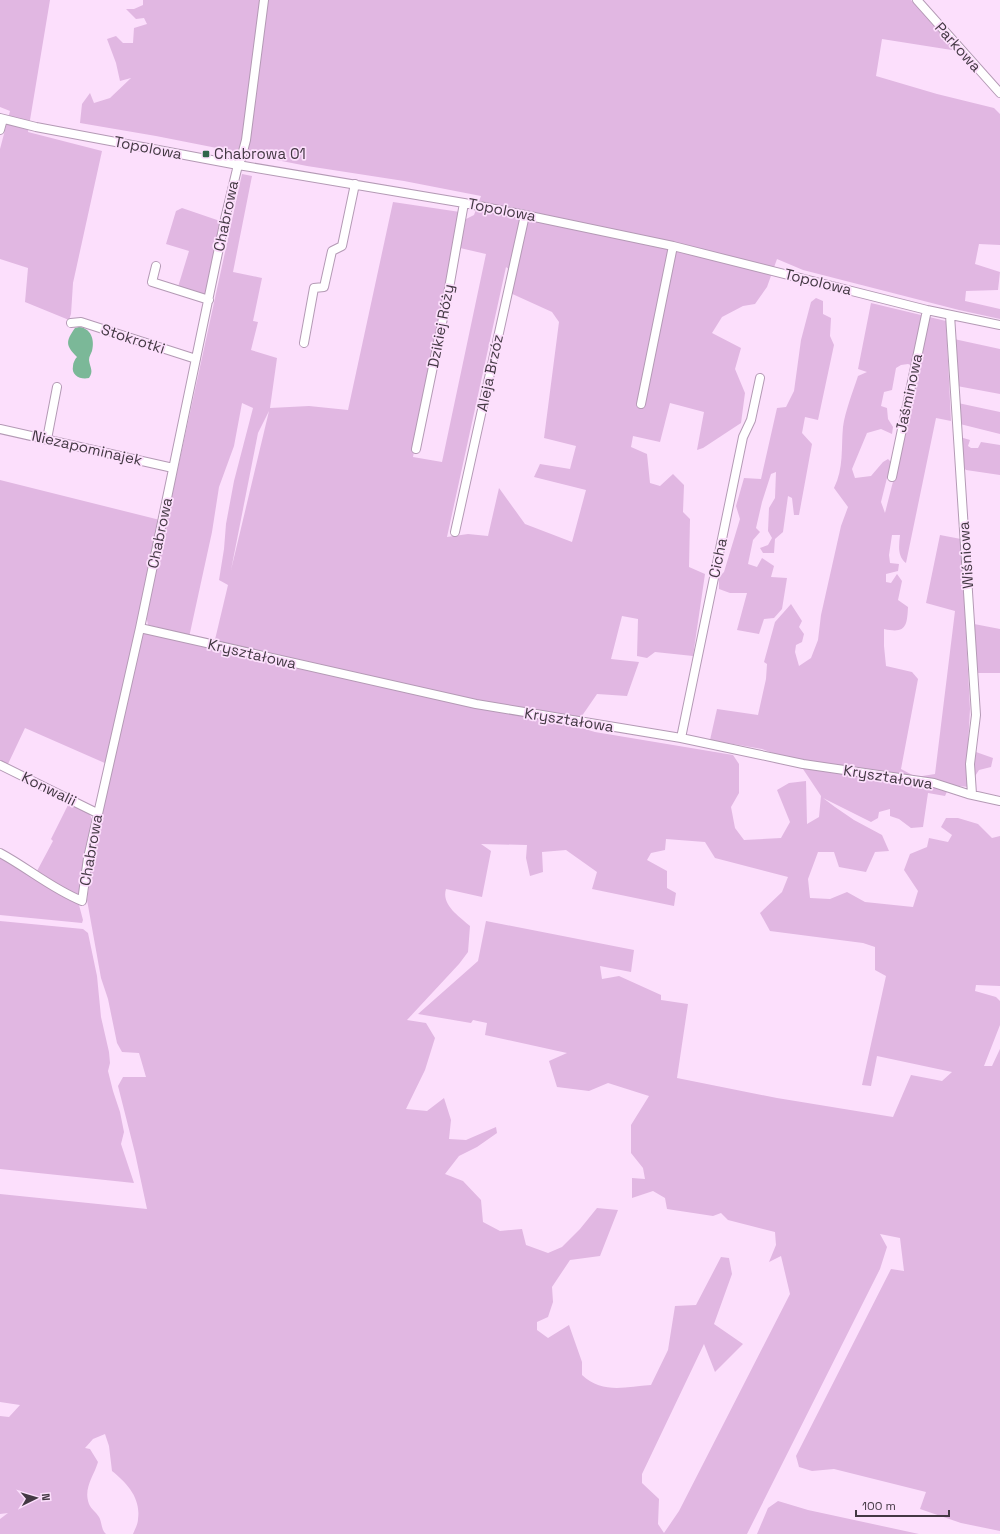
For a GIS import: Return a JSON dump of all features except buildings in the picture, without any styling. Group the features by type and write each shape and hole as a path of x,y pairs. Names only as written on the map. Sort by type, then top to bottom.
{"street":[{"name":"Chabrowa","path":"0,853 20,863 69,896 82,902 88,858 97,813 140,628 238,165 246,140 264,0"},
{"name":"Parkowa","path":"917,0 1000,93"},
{"name":"Topolowa","path":"1,119 238,165 525,214 674,246 927,310 1000,325"},
{"path":"0,130 1,119"},
{"path":"304,343 314,288 324,287 332,251 342,246 355,184"},
{"name":"Dzikiej Róży","path":"416,449 448,294 464,203"},
{"name":"Aleja Brzóz","path":"455,532 525,214"},
{"path":"641,404 674,246"},
{"path":"156,266 152,282 209,300"},
{"name":"Jaśminowa","path":"892,477 927,310"},
{"name":"Wiśniowa","path":"950,315 976,715 970,764 972,794"},
{"name":"Stokrotki","path":"70,323 81,322 196,359"},
{"name":"Cicha","path":"682,738 743,437 751,420 760,378"},
{"path":"47,439 57,386"},
{"name":"Niezapominajek","path":"0,429 173,468"},
{"name":"Kryształowa","path":"140,628 476,704 682,738 797,764 934,783 1000,802"},
{"name":"Konwalii","path":"0,765 97,813"}],"shaded area":[{"path":"0,0 50,0 28,132 102,151 73,283 71,314 69,320 25,302 28,268 0,259 0,149 10,111 0,107"},
{"path":"143,0 911,0 958,51 882,39 876,76 937,94 994,108 1000,114 1000,245 979,244 975,264 1000,272 998,290 966,291 965,301 1000,309 1000,319 803,270 777,259 767,287 755,304 743,306 722,317 712,333 741,348 735,369 745,393 741,423 703,448 697,450 704,412 670,403 660,442 633,436 631,447 647,454 650,483 660,486 673,474 684,485 683,512 690,519 689,567 705,574 693,656 655,652 647,658 637,656 638,619 622,616 611,659 639,662 627,696 597,694 575,726 595,732 733,755 739,764 739,793 731,807 735,828 744,840 781,838 790,822 777,790 789,783 806,781 807,824 819,817 821,796 799,763 762,749 710,740 717,709 758,715 766,679 767,664 764,662 775,622 791,604 802,621 799,627 804,634 802,642 796,645 795,652 799,666 811,658 818,640 821,615 841,526 848,507 834,488 841,465 843,427 847,408 858,376 867,372 858,369 871,303 946,321 951,421 936,418 906,563 900,554 900,535 892,535 889,555 890,563 899,564 898,571 886,574 886,582 891,583 897,574 902,581 898,600 908,607 906,624 904,627 897,630 884,629 886,666 912,672 918,679 901,769 916,777 935,774 955,611 926,603 940,535 961,539 970,709 968,745 976,752 993,758 991,767 979,770 968,787 950,785 945,796 928,793 923,827 911,828 899,819 890,816 890,809 879,812 878,818 871,822 823,798 854,820 882,835 889,851 875,852 866,872 839,867 834,852 818,852 808,879 810,898 830,899 847,892 865,902 913,907 918,891 904,870 910,854 927,847 929,838 948,842 952,835 941,827 946,818 958,818 978,824 992,838 1000,836 1000,986 976,985 975,991 996,997 1000,1001 1000,1025 984,1066 992,1066 1000,1049 1000,1531 961,1523 920,1509 926,1492 834,1469 812,1471 799,1467 796,1456 891,1269 904,1271 900,1238 880,1234 887,1247 880,1269 747,1534 133,1534 138,1521 137,1504 128,1486 112,1471 109,1446 105,1434 93,1439 85,1448 90,1449 98,1462 88,1487 87,1493 89,1504 99,1517 103,1530 106,1534 0,1534 0,1519 8,1513 0,1514 0,1416 9,1417 20,1405 0,1402 0,1194 147,1209 118,1086 123,1077 146,1077 139,1053 122,1052 117,1043 108,999 101,978 87,900 100,819 141,635 147,633 155,634 157,627 148,625 146,615 242,174 252,176 233,272 262,278 253,321 258,322 251,350 277,358 270,408 309,406 348,410 393,202 460,212 413,457 442,462 486,254 460,248 466,219 474,215 481,196 404,181 307,166 156,136 80,123 82,104 90,93 94,103 110,98 131,78 120,81 116,63 107,39 116,36 123,43 133,43 134,28 147,24 144,18 136,19 126,9 134,9 143,5","holes":["506,267 511,271 508,292 552,312 559,322 544,438 576,446 570,469 540,464 534,477 586,490 572,542 525,524 499,488 488,536 468,534 447,537","908,364 916,367 900,454 885,513 881,502 891,462 888,459 883,462 871,476 855,478 852,469 867,433 881,429 892,434 893,427 888,419 887,408 881,406 884,392 892,390 896,368 901,365","242,403 253,408 234,481 226,524 219,580 228,585 213,648 188,642 212,532 219,487 234,446","269,411 231,570 258,433","666,839 705,842 715,858 788,877 782,892 760,913 770,931 863,943 875,947 875,970 886,976 862,1085 871,1086 877,1056 952,1072 942,1081 911,1075 893,1117 777,1098 677,1078 688,1004 661,1000 661,995 619,976 602,979 600,966 631,972 634,950 486,921 478,961 418,1014 471,1023 473,1020 487,1023 485,1035 567,1053 549,1061 557,1087 589,1091 608,1083 649,1096 631,1125 631,1153 643,1168 645,1179 632,1178 632,1198 653,1191 665,1198 667,1209 713,1216 721,1213 728,1220 775,1232 776,1245 769,1262 781,1256 790,1294 679,1511 664,1533 658,1524 659,1499 642,1483 642,1474 704,1344 715,1372 743,1344 714,1324 732,1274 729,1258 721,1257 696,1305 675,1306 668,1350 651,1385 623,1388 598,1385 582,1375 582,1362 569,1325 548,1338 537,1330 537,1322 548,1317 553,1302 552,1287 570,1260 600,1256 618,1210 597,1208 580,1229 562,1247 548,1253 526,1245 522,1229 500,1231 483,1222 481,1200 463,1181 445,1174 459,1156 477,1147 497,1133 496,1127 466,1140 449,1139 451,1120 444,1098 427,1111 406,1109 425,1070 435,1038 426,1023 407,1020 459,964 468,952 470,926 452,910 446,900 445,895 446,889 482,897 491,851 481,844 527,845 526,858 530,876 543,872 542,852 566,850 597,872 592,889 674,906 676,893 667,888 667,871 647,860 651,853 665,850"]},
{"path":"182,208 220,221 205,296 178,287 189,251 166,244 176,211"},
{"path":"816,298 823,301 823,314 831,318 830,336 834,345 818,420 805,417 802,433 812,444 799,515 794,515 792,498 788,496 783,532 775,539 774,553 763,553 760,548 768,545 772,538 768,531 769,508 775,498 776,472 771,474 756,528 760,532 753,540 748,564 757,567 762,558 774,566 771,577 787,578 782,609 774,618 764,619 759,634 737,630 747,593 730,593 719,589 719,577 724,572 740,519 736,506 744,478 761,479 777,408 786,407 794,391 801,340 811,302"},
{"path":"79,327 89,332 93,343 92,351 89,357 91,371 89,378 80,378 75,375 73,369 74,362 77,357 70,349 68,343 75,328"},
{"path":"954,339 1000,349 1000,394 957,386"},
{"path":"958,403 1000,412 1000,434 960,424"},
{"path":"960,437 970,440 968,446 971,448 978,448 981,442 1000,445 1000,475 966,470 962,466"},
{"path":"0,480 160,520 107,764 25,728 8,764 0,761"},
{"path":"974,624 1000,629 1000,673 977,673"},
{"path":"69,803 89,813 92,819 80,893 76,896 37,871 53,841 51,839"},
{"path":"0,857 79,905 83,920 82,923 0,915"},
{"path":"0,921 83,929 88,933 97,976 101,1017 109,1052 110,1063 108,1071 120,1112 124,1132 121,1144 134,1183 0,1169"},
{"path":"778,1501 808,1510 919,1534 757,1534 768,1508"}],"place":[{"name":"Chabrowa 01","path":"206,154"}]}
